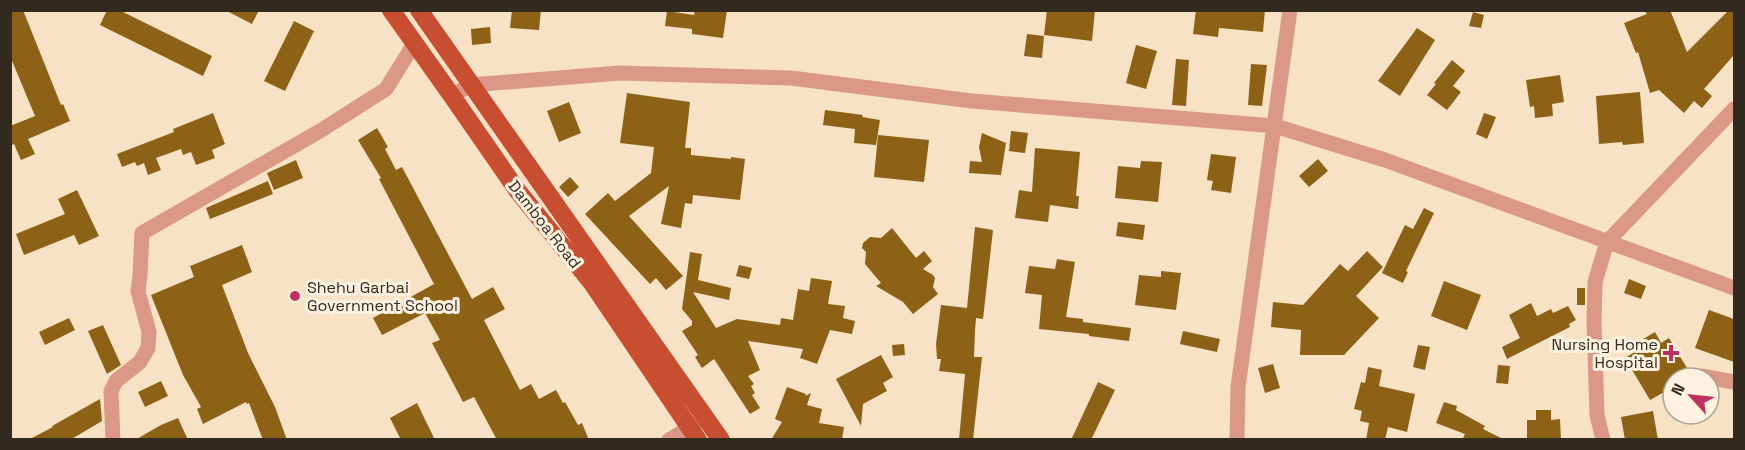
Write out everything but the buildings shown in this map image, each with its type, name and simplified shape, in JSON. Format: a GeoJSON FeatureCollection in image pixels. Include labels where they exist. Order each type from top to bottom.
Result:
{"type":"FeatureCollection","features":[{"type":"Feature","properties":{"kind":"main road","name":"Damboa Road"},"geometry":{"type":"LineString","coordinates":[[391,10],[517,190],[591,283],[694,434]]}},
{"type":"Feature","properties":{"kind":"main road","name":"Damboa Road"},"geometry":{"type":"LineString","coordinates":[[419,10],[721,440]]}},
{"type":"Feature","properties":{"kind":"street"},"geometry":{"type":"LineString","coordinates":[[1237,440],[1238,387],[1290,10]]}},
{"type":"Feature","properties":{"kind":"street"},"geometry":{"type":"LineString","coordinates":[[113,440],[111,391],[116,381],[140,362],[148,348],[149,332],[138,291],[142,233],[320,131],[386,89],[414,44]]}},
{"type":"Feature","properties":{"kind":"street"},"geometry":{"type":"LineString","coordinates":[[452,96],[470,85],[620,73],[791,78],[972,101],[1275,126],[1385,160],[1734,288]]}},
{"type":"Feature","properties":{"kind":"street"},"geometry":{"type":"LineString","coordinates":[[1603,440],[1597,415],[1593,323],[1595,282],[1607,242],[1734,109]]}},
{"type":"Feature","properties":{"kind":"street"},"geometry":{"type":"LineString","coordinates":[[669,440],[694,434],[705,416]]}},
{"type":"Feature","properties":{"kind":"place","name":"Shehu Garbai Government School"},"geometry":{"type":"Point","coordinates":[295,296]}},
{"type":"Feature","properties":{"kind":"place","name":"Nursing Home Hospital"},"geometry":{"type":"Point","coordinates":[1671,353]}}]}
